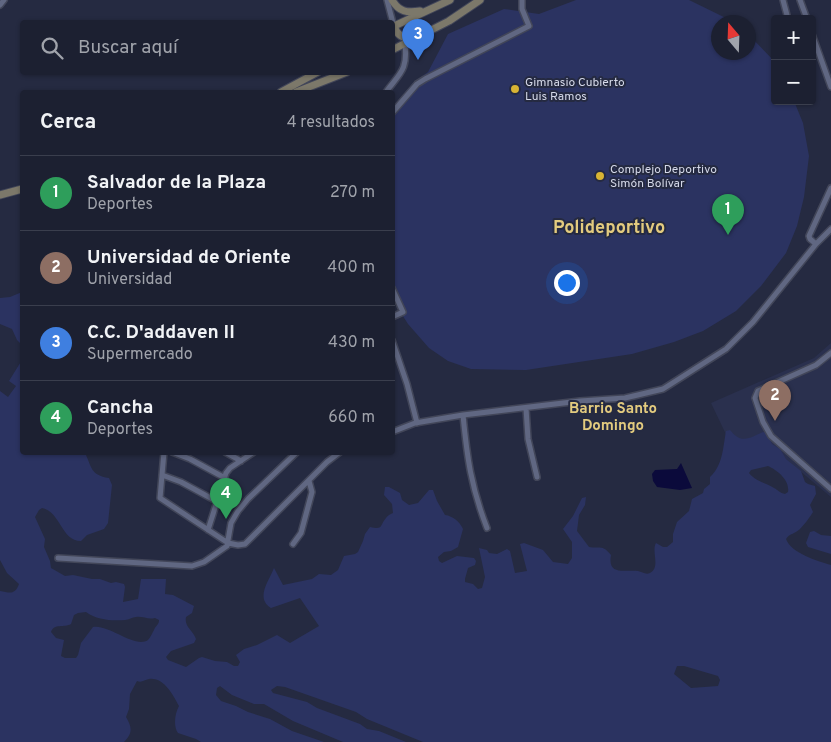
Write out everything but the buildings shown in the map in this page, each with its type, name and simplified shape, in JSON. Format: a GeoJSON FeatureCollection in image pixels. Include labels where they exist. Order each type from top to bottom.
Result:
{"type":"FeatureCollection","features":[{"type":"Feature","properties":{"kind":"main road"},"geometry":{"type":"LineString","coordinates":[[392,0],[402,12],[409,13],[430,8],[450,0]]}},
{"type":"Feature","properties":{"kind":"main road"},"geometry":{"type":"LineString","coordinates":[[395,49],[449,22],[480,0]]}},
{"type":"Feature","properties":{"kind":"main road"},"geometry":{"type":"LineString","coordinates":[[395,28],[430,8]]}},
{"type":"Feature","properties":{"kind":"main road"},"geometry":{"type":"LineString","coordinates":[[395,30],[404,38],[413,40]]}},
{"type":"Feature","properties":{"kind":"main road"},"geometry":{"type":"LineString","coordinates":[[286,90],[313,75]]}},
{"type":"Feature","properties":{"kind":"main road"},"geometry":{"type":"LineString","coordinates":[[301,90],[339,75]]}},
{"type":"Feature","properties":{"kind":"main road"},"geometry":{"type":"LineString","coordinates":[[0,191],[20,186]]}},
{"type":"Feature","properties":{"kind":"main road"},"geometry":{"type":"LineString","coordinates":[[0,195],[20,190]]}},
{"type":"Feature","properties":{"kind":"street"},"geometry":{"type":"LineString","coordinates":[[0,5],[4,0]]}},
{"type":"Feature","properties":{"kind":"street"},"geometry":{"type":"LineString","coordinates":[[387,0],[392,20]]}},
{"type":"Feature","properties":{"kind":"street"},"geometry":{"type":"LineString","coordinates":[[395,109],[417,84],[425,79],[529,26],[522,9],[515,0]]}},
{"type":"Feature","properties":{"kind":"street"},"geometry":{"type":"LineString","coordinates":[[522,0],[522,9]]}},
{"type":"Feature","properties":{"kind":"street"},"geometry":{"type":"LineString","coordinates":[[783,0],[787,15]]}},
{"type":"Feature","properties":{"kind":"street"},"geometry":{"type":"LineString","coordinates":[[800,0],[806,15]]}},
{"type":"Feature","properties":{"kind":"street"},"geometry":{"type":"LineString","coordinates":[[388,90],[404,69],[406,62],[405,44]]}},
{"type":"Feature","properties":{"kind":"street"},"geometry":{"type":"LineString","coordinates":[[816,45],[831,87]]}},
{"type":"Feature","properties":{"kind":"street"},"geometry":{"type":"LineString","coordinates":[[816,244],[808,236],[831,188]]}},
{"type":"Feature","properties":{"kind":"street"},"geometry":{"type":"LineString","coordinates":[[395,431],[416,423],[463,415],[580,401],[626,398],[663,389],[726,349],[753,322],[816,244],[831,229]]}},
{"type":"Feature","properties":{"kind":"street"},"geometry":{"type":"LineString","coordinates":[[395,294],[404,312],[395,316]]}},
{"type":"Feature","properties":{"kind":"street"},"geometry":{"type":"LineString","coordinates":[[395,346],[407,384],[416,423]]}},
{"type":"Feature","properties":{"kind":"street"},"geometry":{"type":"LineString","coordinates":[[831,353],[816,365],[755,394],[763,422],[771,436],[831,489]]}},
{"type":"Feature","properties":{"kind":"street"},"geometry":{"type":"LineString","coordinates":[[526,408],[528,439],[537,477]]}},
{"type":"Feature","properties":{"kind":"street"},"geometry":{"type":"LineString","coordinates":[[463,415],[470,472],[478,505],[487,528]]}},
{"type":"Feature","properties":{"kind":"street"},"geometry":{"type":"LineString","coordinates":[[164,455],[160,495],[162,501],[228,543],[245,544],[336,455]]}},
{"type":"Feature","properties":{"kind":"street"},"geometry":{"type":"LineString","coordinates":[[180,455],[225,478]]}},
{"type":"Feature","properties":{"kind":"street"},"geometry":{"type":"LineString","coordinates":[[230,455],[241,461]]}},
{"type":"Feature","properties":{"kind":"street"},"geometry":{"type":"LineString","coordinates":[[208,530],[230,468],[250,455]]}},
{"type":"Feature","properties":{"kind":"street"},"geometry":{"type":"LineString","coordinates":[[58,558],[192,566],[204,562],[224,549],[228,543],[231,523],[248,499],[295,455]]}},
{"type":"Feature","properties":{"kind":"street"},"geometry":{"type":"LineString","coordinates":[[162,475],[181,482],[218,502]]}},
{"type":"Feature","properties":{"kind":"street"},"geometry":{"type":"LineString","coordinates":[[293,544],[302,533],[312,492],[309,481]]}},
{"type":"Feature","properties":{"kind":"shaded area","name":"Complejo Deportivo Simón Bolívar"},"geometry":{"type":"Polygon","coordinates":[[[576,0],[689,0],[720,15],[711,15],[711,60],[756,60],[756,42],[771,58],[771,105],[796,105],[803,123],[809,156],[804,197],[797,226],[786,253],[761,286],[736,311],[703,331],[674,342],[632,354],[526,370],[471,369],[448,361],[429,348],[408,324],[395,302],[395,105],[413,83],[428,72],[448,34],[504,9],[539,14],[576,0]]]}},
{"type":"Feature","properties":{"kind":"shaded area"},"geometry":{"type":"Polygon","coordinates":[[[20,293],[20,343],[12,329],[0,324],[0,298],[10,297],[20,293]]]}},
{"type":"Feature","properties":{"kind":"shaded area"},"geometry":{"type":"Polygon","coordinates":[[[831,343],[831,497],[762,439],[733,449],[711,403],[814,358],[831,343]]]}},
{"type":"Feature","properties":{"kind":"shaded area"},"geometry":{"type":"Polygon","coordinates":[[[20,363],[20,455],[86,455],[92,470],[98,475],[109,478],[112,485],[108,523],[104,529],[87,535],[81,541],[74,540],[69,536],[48,511],[42,508],[39,510],[35,517],[45,539],[44,547],[51,568],[65,576],[73,575],[124,584],[123,602],[138,599],[141,579],[166,579],[165,594],[173,595],[194,606],[192,613],[186,617],[186,620],[187,626],[196,639],[194,643],[171,651],[166,657],[168,660],[186,667],[202,657],[238,666],[240,662],[236,655],[244,649],[277,635],[290,643],[319,626],[300,598],[271,608],[266,604],[264,599],[265,589],[274,568],[283,585],[312,579],[319,574],[331,575],[338,570],[344,556],[358,552],[370,527],[381,527],[387,517],[393,513],[392,504],[384,495],[385,487],[400,493],[402,500],[409,505],[418,503],[429,490],[433,490],[445,515],[456,520],[463,529],[458,547],[444,552],[438,557],[439,561],[442,563],[457,556],[474,558],[476,561],[475,565],[468,568],[465,582],[473,584],[478,589],[482,588],[485,577],[479,548],[487,550],[489,553],[497,554],[507,549],[510,551],[515,573],[527,571],[520,544],[524,543],[543,550],[553,562],[568,564],[572,558],[572,542],[563,529],[573,516],[582,498],[586,497],[585,505],[579,515],[577,531],[589,547],[603,548],[608,552],[611,555],[612,566],[615,569],[648,574],[655,567],[654,551],[656,543],[667,547],[673,542],[673,534],[677,522],[689,511],[692,499],[703,493],[704,489],[710,484],[710,477],[720,461],[726,431],[730,430],[736,436],[743,439],[763,432],[767,433],[772,444],[780,449],[786,459],[801,471],[805,482],[815,486],[816,494],[810,505],[813,512],[800,529],[786,539],[799,552],[812,559],[831,565],[831,742],[423,742],[367,719],[356,712],[285,687],[277,686],[271,690],[273,693],[307,702],[317,708],[360,724],[367,729],[379,731],[406,742],[343,742],[293,721],[264,704],[254,704],[232,695],[220,686],[217,688],[216,695],[221,701],[270,719],[292,731],[324,742],[201,742],[178,733],[175,727],[175,719],[179,706],[164,684],[154,679],[149,679],[142,682],[137,681],[130,694],[129,709],[126,717],[131,730],[124,742],[0,742],[0,591],[14,592],[19,584],[7,573],[0,560],[0,391],[8,397],[16,386],[9,381],[20,363]],[[768,466],[751,470],[749,473],[785,494],[788,492],[787,483],[775,470],[768,466]],[[86,612],[74,615],[71,624],[52,629],[51,632],[56,638],[64,640],[61,656],[76,658],[81,643],[93,627],[107,629],[129,639],[143,642],[149,639],[159,622],[155,618],[139,617],[126,620],[109,620],[95,617],[86,612]],[[677,666],[674,674],[691,688],[718,686],[720,680],[718,676],[684,666],[677,666]]]}},
{"type":"Feature","properties":{"kind":"shaded area"},"geometry":{"type":"Polygon","coordinates":[[[681,463],[692,488],[680,490],[657,487],[653,481],[652,474],[655,470],[677,469],[681,463]]]}},
{"type":"Feature","properties":{"kind":"shaded area"},"geometry":{"type":"Polygon","coordinates":[[[814,531],[821,535],[831,536],[831,554],[808,547],[806,543],[810,532],[814,531]]]}},
{"type":"Feature","properties":{"kind":"place","name":"C.C. D'addaven II"},"geometry":{"type":"Point","coordinates":[418,60]}},
{"type":"Feature","properties":{"kind":"place","name":"Gimnasio Cubierto Luis Ramos"},"geometry":{"type":"Point","coordinates":[515,89]}},
{"type":"Feature","properties":{"kind":"place","name":"Complejo Deportivo Simón Bolívar"},"geometry":{"type":"Point","coordinates":[600,176]}},
{"type":"Feature","properties":{"kind":"place","name":"Salvador de la Plaza"},"geometry":{"type":"Point","coordinates":[728,235]}},
{"type":"Feature","properties":{"kind":"place","name":"Universidad de Oriente"},"geometry":{"type":"Point","coordinates":[775,421]}},
{"type":"Feature","properties":{"kind":"place","name":"Cancha"},"geometry":{"type":"Point","coordinates":[226,519]}},
{"type":"Feature","properties":{"kind":"district","name":"Polideportivo"},"geometry":{"type":"Point","coordinates":[609,227]}},
{"type":"Feature","properties":{"kind":"district","name":"Barrio Santo Domingo"},"geometry":{"type":"Point","coordinates":[613,416]}}]}
